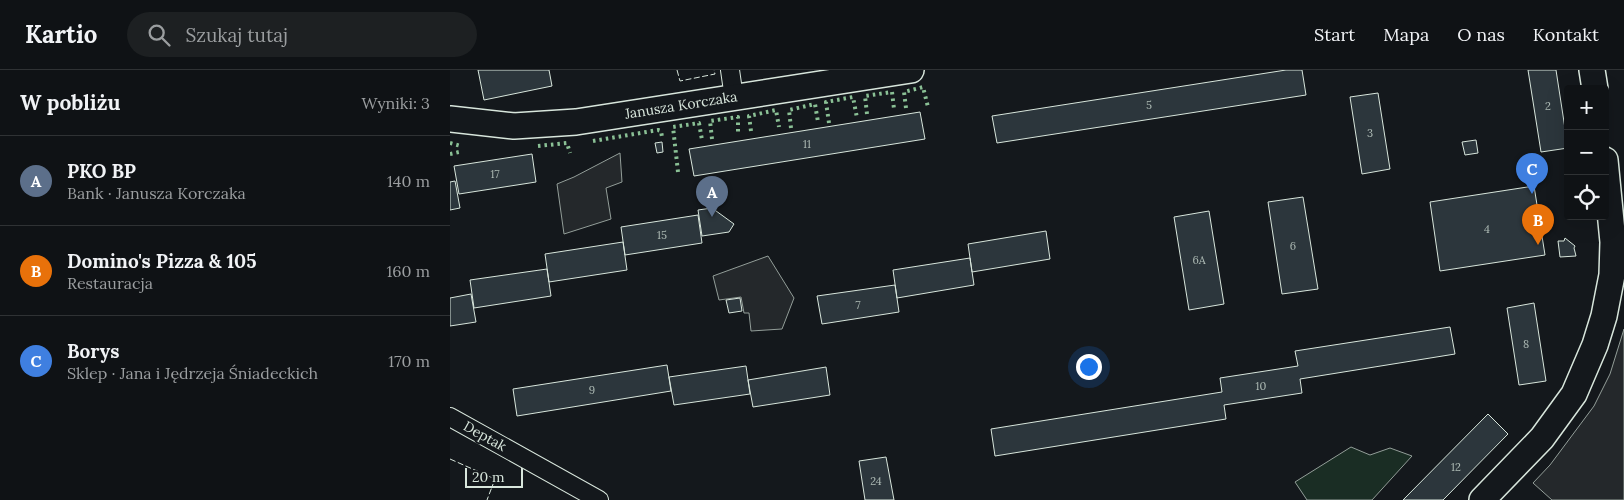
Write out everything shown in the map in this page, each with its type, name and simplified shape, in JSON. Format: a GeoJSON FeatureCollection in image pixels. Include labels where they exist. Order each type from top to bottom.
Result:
{"type":"FeatureCollection","features":[{"type":"Feature","properties":{"kind":"street"},"geometry":{"type":"LineString","coordinates":[[730,70],[734,98]]}},
{"type":"Feature","properties":{"kind":"street","name":"Janusza Korczaka"},"geometry":{"type":"LineString","coordinates":[[450,119],[514,126],[554,124],[911,70]]}},
{"type":"Feature","properties":{"kind":"street"},"geometry":{"type":"LineString","coordinates":[[1592,70],[1594,85]]}},
{"type":"Feature","properties":{"kind":"street"},"geometry":{"type":"LineString","coordinates":[[1482,500],[1542,438],[1574,394],[1595,345],[1604,316],[1612,275],[1613,242],[1606,175]]}},
{"type":"Feature","properties":{"kind":"street","name":"Deptak"},"geometry":{"type":"LineString","coordinates":[[450,417],[599,500]]}},
{"type":"Feature","properties":{"kind":"green space"},"geometry":{"type":"Polygon","coordinates":[[[1351,447],[1370,455],[1390,448],[1412,456],[1372,500],[1307,500],[1295,482],[1351,447]]]}},
{"type":"Feature","properties":{"kind":"shaded area"},"geometry":{"type":"Polygon","coordinates":[[[620,153],[622,182],[606,188],[611,219],[564,234],[557,184],[620,153]]]}},
{"type":"Feature","properties":{"kind":"shaded area"},"geometry":{"type":"Polygon","coordinates":[[[768,256],[794,298],[782,329],[751,331],[749,313],[744,313],[741,297],[719,300],[713,276],[768,256]]]}},
{"type":"Feature","properties":{"kind":"shaded area"},"geometry":{"type":"Polygon","coordinates":[[[1624,329],[1624,500],[1552,500],[1533,483],[1550,465],[1594,406],[1610,374],[1624,329]]]}},
{"type":"Feature","properties":{"kind":"building"},"geometry":{"type":"Polygon","coordinates":[[[478,70],[549,70],[552,86],[484,100],[478,70]]]}},
{"type":"Feature","properties":{"kind":"building"},"geometry":{"type":"Polygon","coordinates":[[[1286,70],[1302,70],[1306,95],[997,143],[992,116],[1286,70]]]}},
{"type":"Feature","properties":{"kind":"building"},"geometry":{"type":"Polygon","coordinates":[[[1528,70],[1556,70],[1564,122],[1564,149],[1541,152],[1528,70]]]}},
{"type":"Feature","properties":{"kind":"building"},"geometry":{"type":"Polygon","coordinates":[[[1378,93],[1390,169],[1362,174],[1350,97],[1378,93]]]}},
{"type":"Feature","properties":{"kind":"building"},"geometry":{"type":"Polygon","coordinates":[[[920,112],[925,139],[694,176],[689,149],[920,112]]]}},
{"type":"Feature","properties":{"kind":"building"},"geometry":{"type":"Polygon","coordinates":[[[1476,140],[1478,153],[1465,155],[1462,142],[1476,140]]]}},
{"type":"Feature","properties":{"kind":"building"},"geometry":{"type":"Polygon","coordinates":[[[662,142],[663,152],[657,153],[655,143],[662,142]]]}},
{"type":"Feature","properties":{"kind":"building"},"geometry":{"type":"Polygon","coordinates":[[[532,154],[536,182],[459,194],[454,166],[532,154]]]}},
{"type":"Feature","properties":{"kind":"building"},"geometry":{"type":"Polygon","coordinates":[[[455,181],[460,208],[450,210],[450,182],[455,181]]]}},
{"type":"Feature","properties":{"kind":"building"},"geometry":{"type":"Polygon","coordinates":[[[1534,186],[1545,255],[1440,271],[1430,202],[1534,186]]]}},
{"type":"Feature","properties":{"kind":"building"},"geometry":{"type":"Polygon","coordinates":[[[1303,197],[1318,289],[1282,294],[1268,202],[1303,197]]]}},
{"type":"Feature","properties":{"kind":"building"},"geometry":{"type":"Polygon","coordinates":[[[712,208],[734,224],[729,232],[702,236],[698,210],[712,208]]]}},
{"type":"Feature","properties":{"kind":"building"},"geometry":{"type":"Polygon","coordinates":[[[1209,211],[1224,304],[1189,310],[1174,217],[1209,211]]]}},
{"type":"Feature","properties":{"kind":"building"},"geometry":{"type":"Polygon","coordinates":[[[698,215],[702,243],[625,255],[621,227],[698,215]]]}},
{"type":"Feature","properties":{"kind":"building"},"geometry":{"type":"Polygon","coordinates":[[[1046,231],[1050,259],[972,272],[968,244],[1046,231]]]}},
{"type":"Feature","properties":{"kind":"building"},"geometry":{"type":"Polygon","coordinates":[[[1565,238],[1575,246],[1576,256],[1560,257],[1558,241],[1564,241],[1565,238]]]}},
{"type":"Feature","properties":{"kind":"building"},"geometry":{"type":"Polygon","coordinates":[[[623,242],[627,270],[549,282],[545,254],[623,242]]]}},
{"type":"Feature","properties":{"kind":"building"},"geometry":{"type":"Polygon","coordinates":[[[970,258],[974,285],[897,298],[893,270],[970,258]]]}},
{"type":"Feature","properties":{"kind":"building"},"geometry":{"type":"Polygon","coordinates":[[[547,269],[551,296],[474,308],[470,280],[547,269]]]}},
{"type":"Feature","properties":{"kind":"building"},"geometry":{"type":"Polygon","coordinates":[[[895,285],[899,312],[822,324],[817,296],[895,285]]]}},
{"type":"Feature","properties":{"kind":"building"},"geometry":{"type":"Polygon","coordinates":[[[471,294],[476,322],[450,326],[450,298],[471,294]]]}},
{"type":"Feature","properties":{"kind":"building"},"geometry":{"type":"Polygon","coordinates":[[[740,298],[742,311],[729,313],[726,300],[740,298]]]}},
{"type":"Feature","properties":{"kind":"building"},"geometry":{"type":"Polygon","coordinates":[[[1534,303],[1546,381],[1519,385],[1507,308],[1534,303]]]}},
{"type":"Feature","properties":{"kind":"building"},"geometry":{"type":"Polygon","coordinates":[[[1450,327],[1455,354],[1300,379],[1302,393],[1224,405],[1226,419],[995,456],[991,429],[1222,392],[1220,378],[1298,366],[1295,351],[1450,327]]]}},
{"type":"Feature","properties":{"kind":"building"},"geometry":{"type":"Polygon","coordinates":[[[667,365],[671,391],[517,416],[513,389],[667,365]]]}},
{"type":"Feature","properties":{"kind":"building"},"geometry":{"type":"Polygon","coordinates":[[[746,366],[750,394],[674,405],[669,377],[746,366]]]}},
{"type":"Feature","properties":{"kind":"building"},"geometry":{"type":"Polygon","coordinates":[[[826,367],[830,395],[753,407],[748,380],[826,367]]]}},
{"type":"Feature","properties":{"kind":"building"},"geometry":{"type":"Polygon","coordinates":[[[1488,414],[1508,434],[1443,500],[1403,500],[1488,414]]]}},
{"type":"Feature","properties":{"kind":"building"},"geometry":{"type":"Polygon","coordinates":[[[886,457],[894,500],[865,500],[859,461],[886,457]]]}},
{"type":"Feature","properties":{"kind":"hedge"},"geometry":{"type":"LineString","coordinates":[[906,108],[904,92],[923,87],[928,107]]}},
{"type":"Feature","properties":{"kind":"hedge"},"geometry":{"type":"LineString","coordinates":[[867,114],[865,96],[892,92],[894,109]]}},
{"type":"Feature","properties":{"kind":"hedge"},"geometry":{"type":"LineString","coordinates":[[829,123],[826,102],[853,97],[857,118]]}},
{"type":"Feature","properties":{"kind":"hedge"},"geometry":{"type":"LineString","coordinates":[[791,128],[789,110],[815,104],[818,122]]}},
{"type":"Feature","properties":{"kind":"hedge"},"geometry":{"type":"LineString","coordinates":[[751,131],[749,116],[776,110],[779,127]]}},
{"type":"Feature","properties":{"kind":"hedge"},"geometry":{"type":"LineString","coordinates":[[712,139],[710,121],[738,117],[738,133]]}},
{"type":"Feature","properties":{"kind":"hedge"},"geometry":{"type":"LineString","coordinates":[[678,172],[673,127],[699,123],[702,140]]}},
{"type":"Feature","properties":{"kind":"hedge"},"geometry":{"type":"LineString","coordinates":[[593,141],[658,130],[661,131],[662,137]]}},
{"type":"Feature","properties":{"kind":"hedge"},"geometry":{"type":"LineString","coordinates":[[450,143],[461,146]]}},
{"type":"Feature","properties":{"kind":"hedge"},"geometry":{"type":"LineString","coordinates":[[538,146],[567,143],[570,153]]}},
{"type":"Feature","properties":{"kind":"hedge"},"geometry":{"type":"LineString","coordinates":[[450,154],[459,152]]}},
{"type":"Feature","properties":{"kind":"fence"},"geometry":{"type":"LineString","coordinates":[[677,70],[680,81],[715,74],[714,70]]}},
{"type":"Feature","properties":{"kind":"fence"},"geometry":{"type":"LineString","coordinates":[[450,459],[495,479],[487,500]]}},
{"type":"Feature","properties":{"kind":"place","name":"Borys"},"geometry":{"type":"Point","coordinates":[1532,194]}},
{"type":"Feature","properties":{"kind":"place","name":"PKO BP"},"geometry":{"type":"Point","coordinates":[712,217]}},
{"type":"Feature","properties":{"kind":"place","name":"Domino's Pizza & 105"},"geometry":{"type":"Point","coordinates":[1538,245]}}]}
